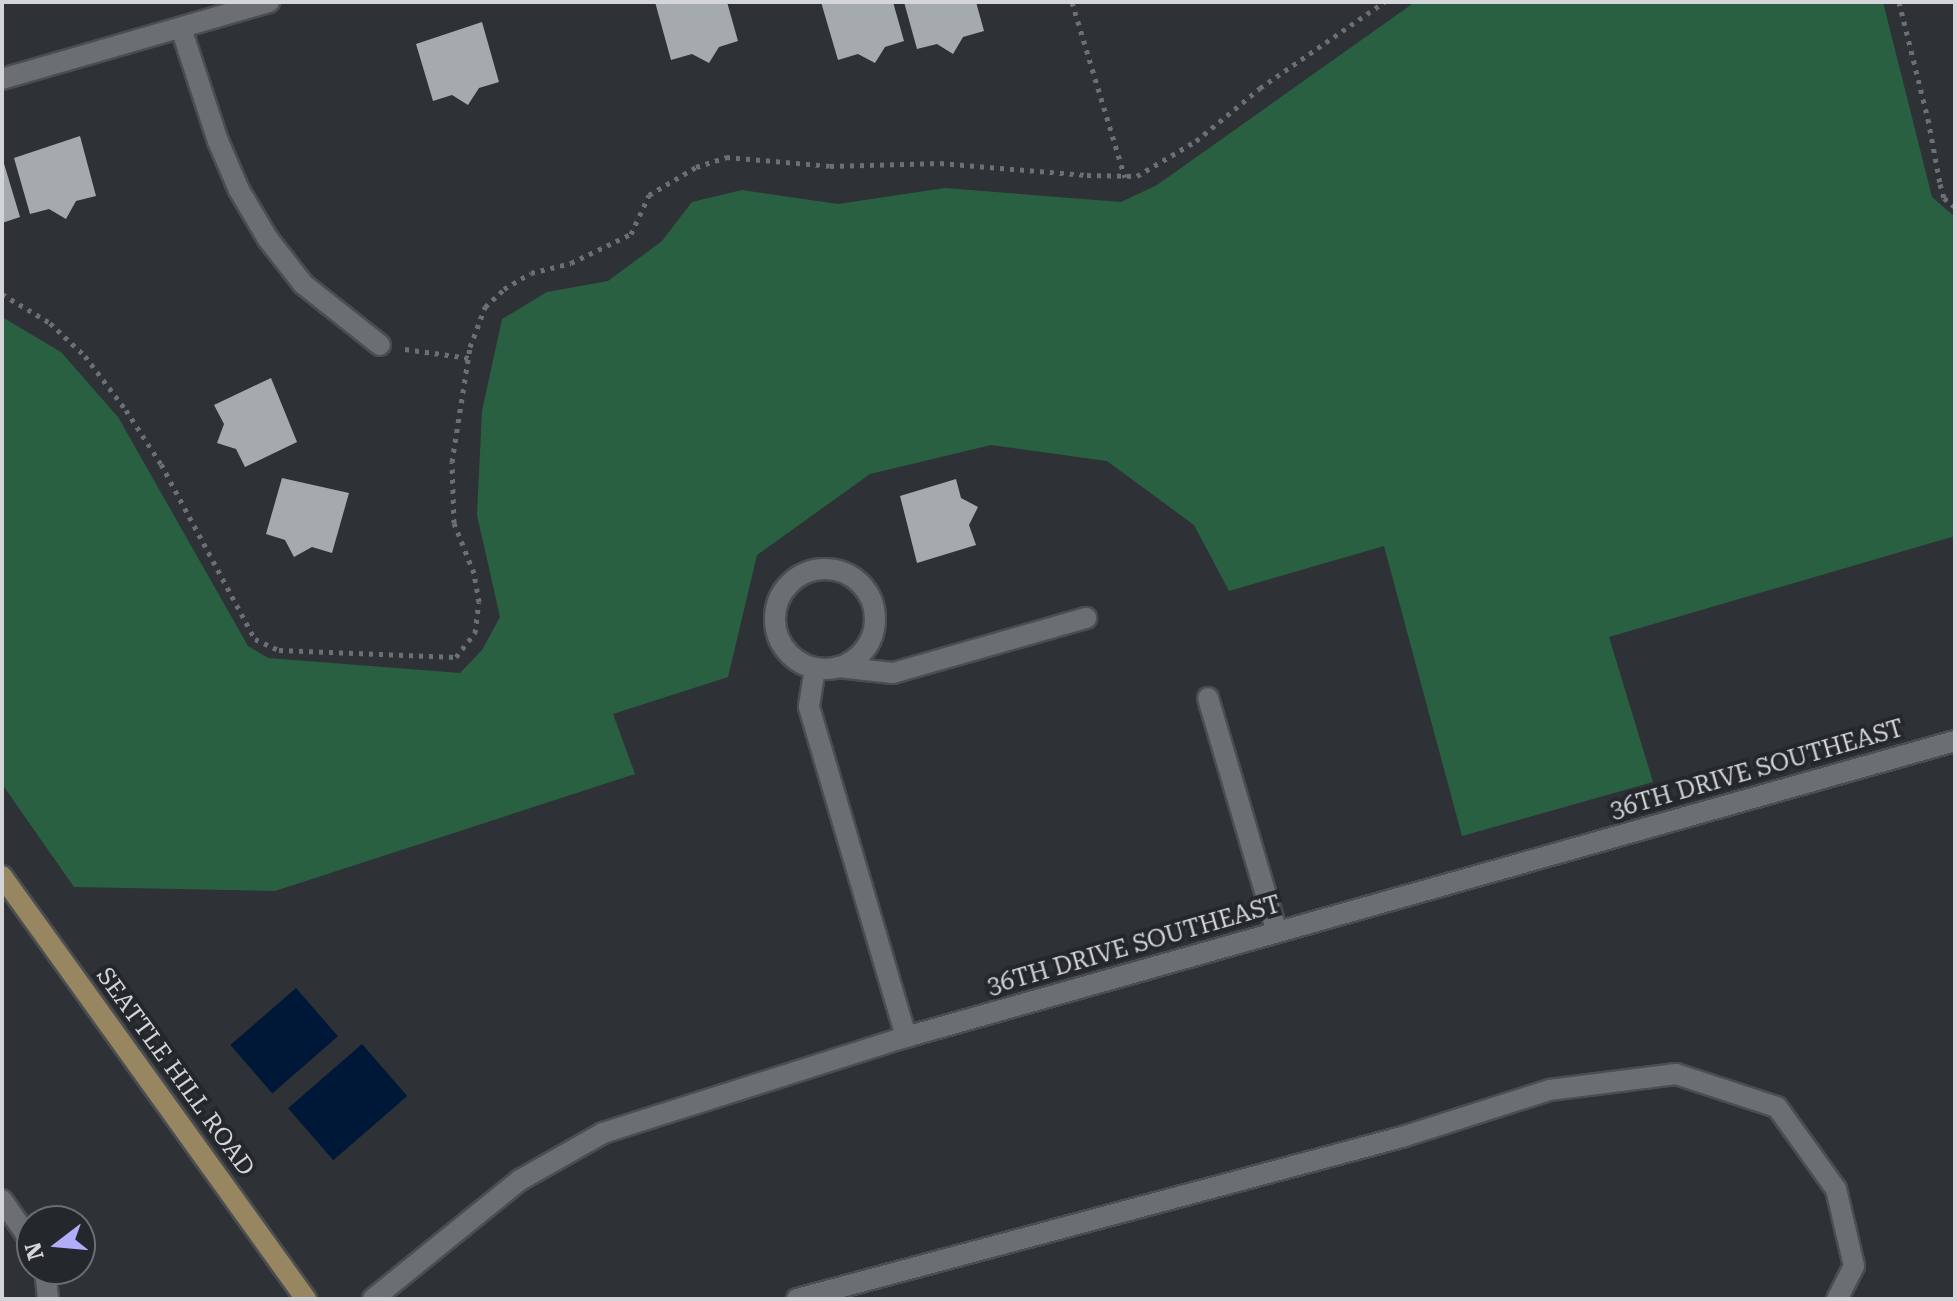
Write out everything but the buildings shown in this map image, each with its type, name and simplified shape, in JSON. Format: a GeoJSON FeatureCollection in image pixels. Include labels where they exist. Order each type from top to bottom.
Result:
{"type":"FeatureCollection","features":[{"type":"Feature","properties":{"kind":"main road","name":"SEATTLE HILL ROAD"},"geometry":{"type":"LineString","coordinates":[[2,876],[306,1299]]}},
{"type":"Feature","properties":{"kind":"street"},"geometry":{"type":"LineString","coordinates":[[2,79],[269,2]]}},
{"type":"Feature","properties":{"kind":"street"},"geometry":{"type":"LineString","coordinates":[[181,28],[218,141],[239,190],[268,239],[303,284],[380,345]]}},
{"type":"Feature","properties":{"kind":"street"},"geometry":{"type":"LineString","coordinates":[[838,667],[854,661],[872,639],[875,611],[865,588],[845,573],[823,568],[798,576],[783,591],[774,619],[781,643],[791,657],[815,668],[838,667],[893,673],[1086,618]]}},
{"type":"Feature","properties":{"kind":"street"},"geometry":{"type":"LineString","coordinates":[[815,668],[809,707],[906,1037]]}},
{"type":"Feature","properties":{"kind":"street"},"geometry":{"type":"LineString","coordinates":[[1208,698],[1277,932]]}},
{"type":"Feature","properties":{"kind":"street","name":"36TH DRIVE SOUTHEAST"},"geometry":{"type":"LineString","coordinates":[[373,1299],[520,1180],[603,1133],[906,1037],[1955,741]]}},
{"type":"Feature","properties":{"kind":"street"},"geometry":{"type":"LineString","coordinates":[[797,1299],[1402,1137],[1549,1090],[1676,1074],[1777,1107],[1786,1118],[1836,1189],[1854,1266],[1837,1299]]}},
{"type":"Feature","properties":{"kind":"street"},"geometry":{"type":"LineString","coordinates":[[2,1200],[16,1220]]}},
{"type":"Feature","properties":{"kind":"path"},"geometry":{"type":"LineString","coordinates":[[1072,2],[1125,177]]}},
{"type":"Feature","properties":{"kind":"path"},"geometry":{"type":"LineString","coordinates":[[2,294],[50,323],[85,356],[126,410],[161,464],[255,639],[279,650],[456,657],[475,633],[479,602],[474,573],[454,523],[452,462],[469,358],[485,307],[504,289],[531,273],[571,263],[631,234],[649,195],[696,167],[726,157],[830,166],[940,163],[1137,176],[1196,141],[1260,88],[1384,2]]}},
{"type":"Feature","properties":{"kind":"path"},"geometry":{"type":"LineString","coordinates":[[1899,2],[1928,119],[1940,184],[1944,198],[1955,207]]}},
{"type":"Feature","properties":{"kind":"path"},"geometry":{"type":"LineString","coordinates":[[380,345],[469,358]]}},
{"type":"Feature","properties":{"kind":"green space"},"geometry":{"type":"Polygon","coordinates":[[[1415,2],[1883,2],[1932,197],[1955,217],[1955,536],[1609,637],[1653,782],[1462,836],[1384,546],[1229,591],[1194,525],[1107,461],[991,445],[870,474],[757,555],[728,677],[613,714],[635,774],[275,891],[74,887],[2,784],[2,317],[61,352],[118,417],[248,646],[268,658],[460,673],[482,650],[500,617],[477,515],[482,411],[502,319],[547,292],[608,281],[662,241],[692,202],[742,190],[838,204],[945,188],[1121,202],[1157,185],[1415,2]]]}},
{"type":"Feature","properties":{"kind":"water"},"geometry":{"type":"Polygon","coordinates":[[[296,988],[338,1036],[272,1093],[230,1045],[296,988]]]}},
{"type":"Feature","properties":{"kind":"water"},"geometry":{"type":"Polygon","coordinates":[[[362,1044],[407,1096],[333,1160],[288,1108],[362,1044]]]}}]}
